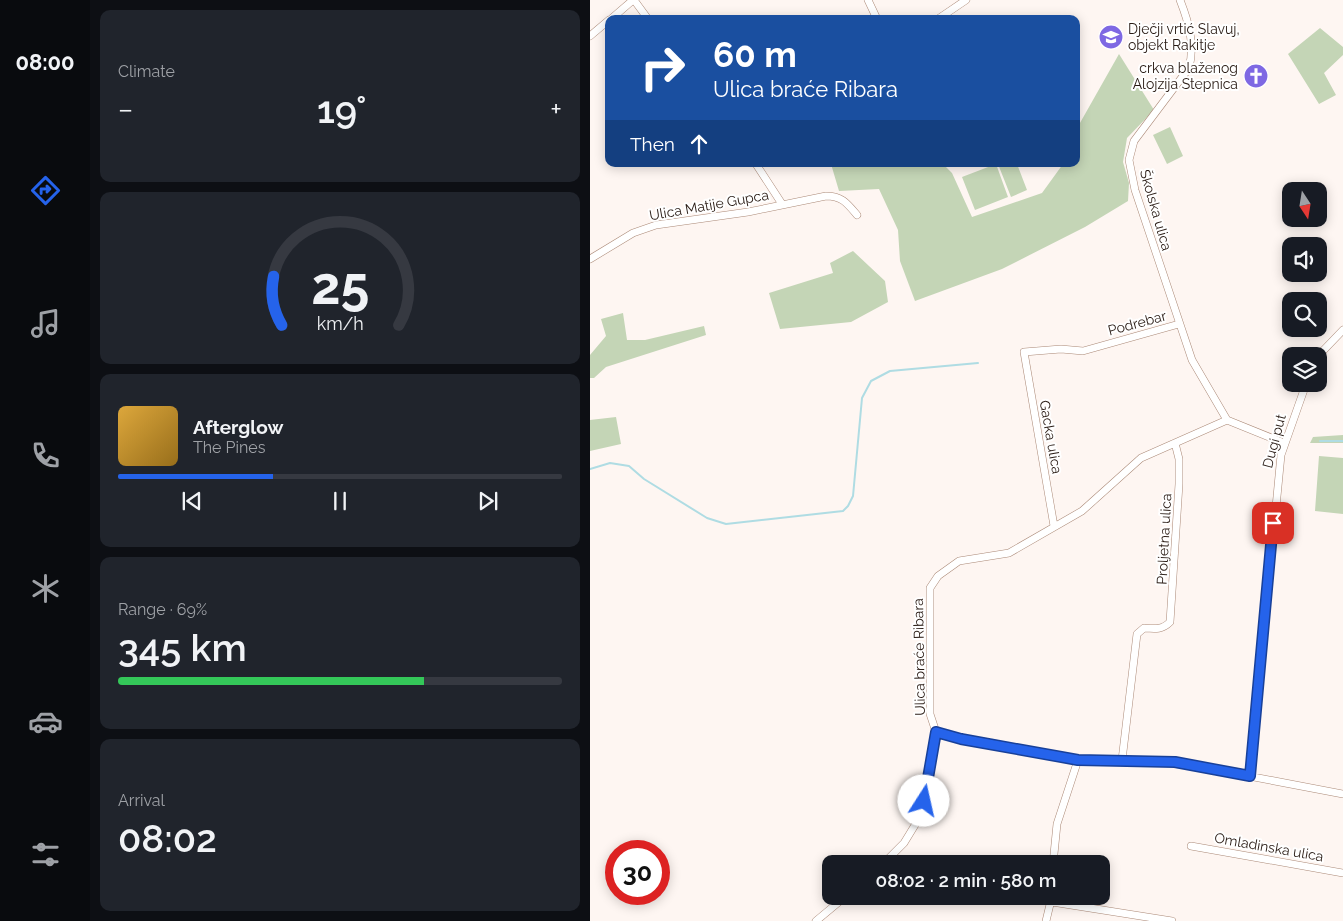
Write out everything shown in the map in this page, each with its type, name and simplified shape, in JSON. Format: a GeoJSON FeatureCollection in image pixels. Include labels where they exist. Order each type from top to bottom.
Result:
{"type":"FeatureCollection","features":[{"type":"Feature","properties":{"kind":"street"},"geometry":{"type":"LineString","coordinates":[[616,15],[634,0],[645,15]]}},
{"type":"Feature","properties":{"kind":"street"},"geometry":{"type":"LineString","coordinates":[[868,0],[874,15]]}},
{"type":"Feature","properties":{"kind":"street"},"geometry":{"type":"LineString","coordinates":[[944,15],[966,0]]}},
{"type":"Feature","properties":{"kind":"street","name":"Školska ulica"},"geometry":{"type":"LineString","coordinates":[[1179,324],[1135,190],[1130,160],[1134,141],[1189,68],[1193,54],[1192,39],[1180,0]]}},
{"type":"Feature","properties":{"kind":"street"},"geometry":{"type":"LineString","coordinates":[[590,35],[605,24]]}},
{"type":"Feature","properties":{"kind":"street"},"geometry":{"type":"LineString","coordinates":[[758,167],[782,204]]}},
{"type":"Feature","properties":{"kind":"street","name":"Ulica Matije Gupca"},"geometry":{"type":"LineString","coordinates":[[590,259],[633,233],[656,225],[748,212],[782,204],[836,196],[846,200],[857,215]]}},
{"type":"Feature","properties":{"kind":"street","name":"Podrebar"},"geometry":{"type":"LineString","coordinates":[[1024,352],[1061,349],[1083,351],[1179,324],[1192,360],[1226,420]]}},
{"type":"Feature","properties":{"kind":"street"},"geometry":{"type":"LineString","coordinates":[[1327,347],[1343,330]]}},
{"type":"Feature","properties":{"kind":"street","name":"Gacka ulica"},"geometry":{"type":"LineString","coordinates":[[1024,352],[1054,526]]}},
{"type":"Feature","properties":{"kind":"street","name":"Dugi put"},"geometry":{"type":"LineString","coordinates":[[1250,776],[1276,487],[1284,444],[1303,392]]}},
{"type":"Feature","properties":{"kind":"street"},"geometry":{"type":"LineString","coordinates":[[1226,420],[1284,444]]}},
{"type":"Feature","properties":{"kind":"street","name":"Ulica braće Ribara"},"geometry":{"type":"LineString","coordinates":[[1226,420],[1141,458],[1082,511],[1010,553],[959,561],[938,576],[930,588],[930,714],[936,732],[961,739],[1078,760],[1175,762],[1343,794]]}},
{"type":"Feature","properties":{"kind":"street","name":"Proljetna ulica"},"geometry":{"type":"LineString","coordinates":[[1122,760],[1137,634],[1144,628],[1158,629],[1165,627],[1170,622],[1179,484],[1179,459],[1175,443]]}},
{"type":"Feature","properties":{"kind":"street"},"geometry":{"type":"LineString","coordinates":[[892,855],[904,843],[915,825],[924,801],[936,732]]}},
{"type":"Feature","properties":{"kind":"street"},"geometry":{"type":"LineString","coordinates":[[1054,855],[1057,824],[1078,760]]}},
{"type":"Feature","properties":{"kind":"street","name":"Omladinska ulica"},"geometry":{"type":"LineString","coordinates":[[1191,846],[1343,872]]}},
{"type":"Feature","properties":{"kind":"street"},"geometry":{"type":"LineString","coordinates":[[816,921],[835,905]]}},
{"type":"Feature","properties":{"kind":"street"},"geometry":{"type":"LineString","coordinates":[[1046,921],[1050,905]]}},
{"type":"Feature","properties":{"kind":"street"},"geometry":{"type":"LineString","coordinates":[[1085,905],[1172,921]]}},
{"type":"Feature","properties":{"kind":"green space"},"geometry":{"type":"Polygon","coordinates":[[[1320,28],[1343,47],[1343,55],[1324,73],[1336,95],[1319,104],[1288,54],[1320,28]]]}},
{"type":"Feature","properties":{"kind":"green space"},"geometry":{"type":"Polygon","coordinates":[[[1119,54],[1154,110],[1127,138],[1123,162],[1129,183],[1128,201],[1085,227],[1002,269],[915,301],[900,261],[898,230],[879,189],[839,191],[832,167],[946,167],[952,173],[972,217],[1042,193],[1061,167],[1080,167],[1080,123],[1119,54]]]}},
{"type":"Feature","properties":{"kind":"green space"},"geometry":{"type":"Polygon","coordinates":[[[1170,127],[1183,156],[1167,164],[1153,135],[1170,127]]]}},
{"type":"Feature","properties":{"kind":"green space"},"geometry":{"type":"Polygon","coordinates":[[[988,167],[997,167],[1008,197],[975,210],[962,177],[988,167]]]}},
{"type":"Feature","properties":{"kind":"green space"},"geometry":{"type":"Polygon","coordinates":[[[999,167],[1018,167],[1027,190],[1011,197],[999,167]]]}},
{"type":"Feature","properties":{"kind":"green space"},"geometry":{"type":"Polygon","coordinates":[[[853,251],[885,281],[888,302],[851,322],[780,329],[769,293],[833,273],[830,263],[853,251]]]}},
{"type":"Feature","properties":{"kind":"green space"},"geometry":{"type":"Polygon","coordinates":[[[623,313],[627,340],[645,340],[704,326],[706,335],[606,367],[594,378],[590,378],[590,355],[606,336],[601,319],[623,313]]]}},
{"type":"Feature","properties":{"kind":"green space"},"geometry":{"type":"Polygon","coordinates":[[[616,417],[621,444],[590,451],[590,420],[616,417]]]}},
{"type":"Feature","properties":{"kind":"green space"},"geometry":{"type":"Polygon","coordinates":[[[1343,435],[1343,443],[1310,443],[1313,437],[1343,435]]]}},
{"type":"Feature","properties":{"kind":"green space"},"geometry":{"type":"Polygon","coordinates":[[[1319,456],[1343,458],[1343,514],[1315,511],[1319,456]]]}},
{"type":"Feature","properties":{"kind":"waterway"},"geometry":{"type":"LineString","coordinates":[[590,469],[610,463],[629,466],[644,479],[707,518],[726,524],[843,511],[853,496],[862,398],[871,381],[890,371],[978,363]]}},
{"type":"Feature","properties":{"kind":"waterway"},"geometry":{"type":"LineString","coordinates":[[1320,441],[1343,441]]}},
{"type":"Feature","properties":{"kind":"place","name":"Dječji vrtić Slavuj, objekt Rakitje"},"geometry":{"type":"Point","coordinates":[1111,37]}},
{"type":"Feature","properties":{"kind":"place","name":"crkva blaženog Alojzija Stepnica"},"geometry":{"type":"Point","coordinates":[1256,76]}},
{"type":"Feature","properties":{"kind":"route"},"geometry":{"type":"LineString","coordinates":[[924,801],[936,732],[944,736],[1078,760],[1175,762],[1250,776],[1273,523]]}}]}
